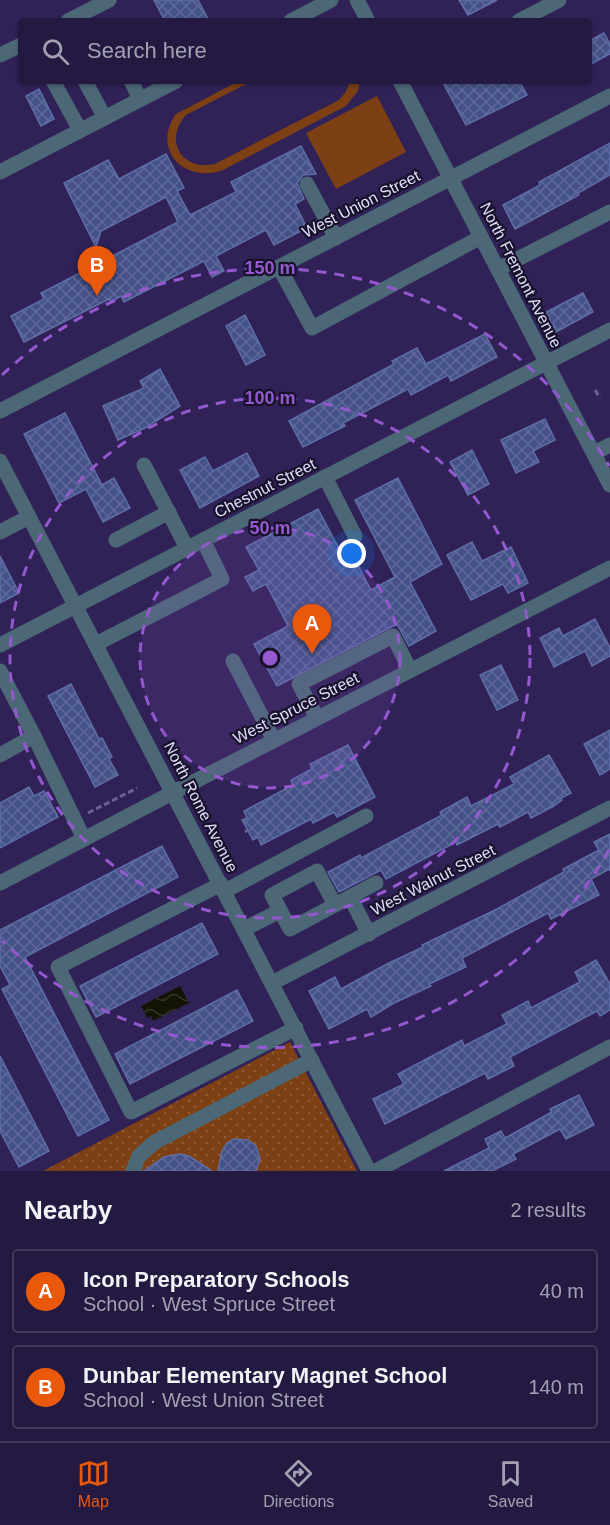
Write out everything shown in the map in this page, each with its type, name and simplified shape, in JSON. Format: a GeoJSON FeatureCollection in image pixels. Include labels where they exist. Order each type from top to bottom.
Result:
{"type":"FeatureCollection","features":[{"type":"Feature","properties":{"kind":"street"},"geometry":{"type":"LineString","coordinates":[[74,18],[109,0]]}},
{"type":"Feature","properties":{"kind":"street"},"geometry":{"type":"LineString","coordinates":[[297,18],[332,0]]}},
{"type":"Feature","properties":{"kind":"street"},"geometry":{"type":"LineString","coordinates":[[357,0],[366,18]]}},
{"type":"Feature","properties":{"kind":"street"},"geometry":{"type":"LineString","coordinates":[[525,18],[559,0]]}},
{"type":"Feature","properties":{"kind":"street"},"geometry":{"type":"LineString","coordinates":[[0,55],[18,46]]}},
{"type":"Feature","properties":{"kind":"street"},"geometry":{"type":"LineString","coordinates":[[54,84],[80,130]]}},
{"type":"Feature","properties":{"kind":"street"},"geometry":{"type":"LineString","coordinates":[[87,84],[105,118]]}},
{"type":"Feature","properties":{"kind":"street"},"geometry":{"type":"LineString","coordinates":[[132,84],[140,99]]}},
{"type":"Feature","properties":{"kind":"street"},"geometry":{"type":"LineString","coordinates":[[0,172],[170,84]]}},
{"type":"Feature","properties":{"kind":"street","name":"North Fremont Avenue"},"geometry":{"type":"LineString","coordinates":[[403,84],[610,485]]}},
{"type":"Feature","properties":{"kind":"street","name":"West Union Street"},"geometry":{"type":"LineString","coordinates":[[0,411],[610,96]]}},
{"type":"Feature","properties":{"kind":"street"},"geometry":{"type":"LineString","coordinates":[[308,184],[336,237]]}},
{"type":"Feature","properties":{"kind":"street"},"geometry":{"type":"LineString","coordinates":[[498,269],[610,212]]}},
{"type":"Feature","properties":{"kind":"street"},"geometry":{"type":"LineString","coordinates":[[279,267],[312,328],[481,237]]}},
{"type":"Feature","properties":{"kind":"street","name":"Chestnut Street"},"geometry":{"type":"LineString","coordinates":[[0,645],[610,330]]}},
{"type":"Feature","properties":{"kind":"street"},"geometry":{"type":"LineString","coordinates":[[594,453],[610,445]]}},
{"type":"Feature","properties":{"kind":"street","name":"North Rome Avenue"},"geometry":{"type":"LineString","coordinates":[[0,460],[369,1171]]}},
{"type":"Feature","properties":{"kind":"street"},"geometry":{"type":"LineString","coordinates":[[144,465],[188,548]]}},
{"type":"Feature","properties":{"kind":"street"},"geometry":{"type":"LineString","coordinates":[[324,477],[355,536]]}},
{"type":"Feature","properties":{"kind":"street"},"geometry":{"type":"LineString","coordinates":[[116,540],[169,512]]}},
{"type":"Feature","properties":{"kind":"street"},"geometry":{"type":"LineString","coordinates":[[0,532],[29,517]]}},
{"type":"Feature","properties":{"kind":"street"},"geometry":{"type":"LineString","coordinates":[[96,644],[222,579],[202,540]]}},
{"type":"Feature","properties":{"kind":"street","name":"West Spruce Street"},"geometry":{"type":"LineString","coordinates":[[0,883],[610,568]]}},
{"type":"Feature","properties":{"kind":"street"},"geometry":{"type":"LineString","coordinates":[[317,718],[299,684],[393,636],[410,670]]}},
{"type":"Feature","properties":{"kind":"street"},"geometry":{"type":"LineString","coordinates":[[233,661],[274,740]]}},
{"type":"Feature","properties":{"kind":"street"},"geometry":{"type":"LineString","coordinates":[[0,671],[84,839]]}},
{"type":"Feature","properties":{"kind":"street"},"geometry":{"type":"LineString","coordinates":[[0,755],[34,736]]}},
{"type":"Feature","properties":{"kind":"street","name":"West Walnut Street"},"geometry":{"type":"LineString","coordinates":[[272,983],[610,808]]}},
{"type":"Feature","properties":{"kind":"street"},"geometry":{"type":"LineString","coordinates":[[296,1028],[131,1112],[58,967],[366,816]]}},
{"type":"Feature","properties":{"kind":"street"},"geometry":{"type":"LineString","coordinates":[[335,905],[317,871],[272,895],[290,929],[335,905],[350,897],[376,883]]}},
{"type":"Feature","properties":{"kind":"street"},"geometry":{"type":"LineString","coordinates":[[350,897],[369,934]]}},
{"type":"Feature","properties":{"kind":"street"},"geometry":{"type":"LineString","coordinates":[[244,929],[280,911]]}},
{"type":"Feature","properties":{"kind":"street"},"geometry":{"type":"LineString","coordinates":[[376,1171],[610,1047]]}},
{"type":"Feature","properties":{"kind":"street"},"geometry":{"type":"LineString","coordinates":[[133,1171],[139,1156],[155,1142],[312,1060]]}},
{"type":"Feature","properties":{"kind":"path"},"geometry":{"type":"LineString","coordinates":[[596,390],[600,398]]}},
{"type":"Feature","properties":{"kind":"path"},"geometry":{"type":"LineString","coordinates":[[86,814],[137,788]]}},
{"type":"Feature","properties":{"kind":"shaded area"},"geometry":{"type":"Polygon","coordinates":[[[233,84],[246,84],[186,115],[179,125],[176,144],[185,158],[203,165],[215,164],[339,100],[350,84],[360,84],[358,91],[346,106],[223,170],[209,173],[184,168],[170,151],[167,139],[169,127],[176,114],[233,84]]]}},
{"type":"Feature","properties":{"kind":"shaded area"},"geometry":{"type":"Polygon","coordinates":[[[377,96],[406,152],[336,189],[306,133],[377,96]]]}},
{"type":"Feature","properties":{"kind":"shaded area"},"geometry":{"type":"Polygon","coordinates":[[[290,1042],[357,1171],[43,1171],[290,1042]]]}},
{"type":"Feature","properties":{"kind":"water"},"geometry":{"type":"Polygon","coordinates":[[[180,986],[189,1003],[153,1021],[151,1016],[147,1018],[141,1006],[180,986]]]}},
{"type":"Feature","properties":{"kind":"building"},"geometry":{"type":"Polygon","coordinates":[[[154,0],[198,0],[207,18],[163,18],[154,0]]]}},
{"type":"Feature","properties":{"kind":"building"},"geometry":{"type":"Polygon","coordinates":[[[459,0],[497,0],[468,15],[459,0]]]}},
{"type":"Feature","properties":{"kind":"building"},"geometry":{"type":"Polygon","coordinates":[[[604,33],[610,44],[610,54],[592,63],[592,39],[604,33]]]}},
{"type":"Feature","properties":{"kind":"building"},"geometry":{"type":"Polygon","coordinates":[[[444,84],[521,84],[527,95],[466,125],[444,84]]]}},
{"type":"Feature","properties":{"kind":"building"},"geometry":{"type":"Polygon","coordinates":[[[39,89],[54,119],[41,126],[26,96],[39,89]]]}},
{"type":"Feature","properties":{"kind":"building"},"geometry":{"type":"Polygon","coordinates":[[[610,143],[610,175],[578,193],[579,195],[515,229],[503,205],[540,185],[539,182],[610,143]]]}},
{"type":"Feature","properties":{"kind":"building"},"geometry":{"type":"Polygon","coordinates":[[[301,146],[316,174],[303,175],[297,183],[304,199],[295,204],[307,228],[274,245],[266,230],[216,256],[224,271],[212,277],[204,261],[124,302],[121,296],[111,302],[109,299],[24,342],[11,316],[44,299],[41,293],[178,222],[166,197],[101,231],[96,247],[64,183],[108,160],[119,179],[166,154],[184,188],[177,191],[190,215],[236,192],[231,182],[301,146]]]}},
{"type":"Feature","properties":{"kind":"building"},"geometry":{"type":"Polygon","coordinates":[[[583,293],[593,312],[556,332],[546,312],[583,293]]]}},
{"type":"Feature","properties":{"kind":"building"},"geometry":{"type":"Polygon","coordinates":[[[245,315],[265,355],[246,365],[226,326],[245,315]]]}},
{"type":"Feature","properties":{"kind":"building"},"geometry":{"type":"Polygon","coordinates":[[[485,334],[497,357],[451,381],[448,375],[411,395],[408,389],[343,423],[345,426],[303,447],[289,421],[394,364],[392,361],[417,348],[426,364],[485,334]]]}},
{"type":"Feature","properties":{"kind":"building"},"geometry":{"type":"Polygon","coordinates":[[[160,369],[180,406],[145,428],[118,440],[103,406],[144,388],[140,381],[160,369]]]}},
{"type":"Feature","properties":{"kind":"building"},"geometry":{"type":"Polygon","coordinates":[[[65,413],[102,485],[114,478],[130,508],[103,522],[86,489],[59,503],[24,434],[65,413]]]}},
{"type":"Feature","properties":{"kind":"building"},"geometry":{"type":"Polygon","coordinates":[[[545,419],[555,440],[533,451],[539,462],[516,473],[501,440],[545,419]]]}},
{"type":"Feature","properties":{"kind":"building"},"geometry":{"type":"Polygon","coordinates":[[[472,450],[489,484],[468,495],[450,462],[472,450]]]}},
{"type":"Feature","properties":{"kind":"building"},"geometry":{"type":"Polygon","coordinates":[[[247,453],[259,476],[200,508],[180,470],[205,457],[213,471],[247,453]]]}},
{"type":"Feature","properties":{"kind":"building"},"geometry":{"type":"Polygon","coordinates":[[[398,478],[442,564],[410,582],[436,631],[409,646],[397,624],[277,686],[254,644],[288,626],[266,584],[253,591],[245,577],[259,570],[246,547],[318,509],[344,558],[352,554],[371,590],[395,577],[355,500],[398,478]]]}},
{"type":"Feature","properties":{"kind":"building"},"geometry":{"type":"Polygon","coordinates":[[[472,542],[482,561],[511,547],[528,583],[508,593],[503,584],[471,600],[447,555],[472,542]]]}},
{"type":"Feature","properties":{"kind":"building"},"geometry":{"type":"Polygon","coordinates":[[[0,556],[19,593],[0,603],[0,556]]]}},
{"type":"Feature","properties":{"kind":"building"},"geometry":{"type":"Polygon","coordinates":[[[595,619],[610,648],[610,656],[592,666],[585,651],[554,667],[540,638],[559,628],[563,636],[595,619]]]}},
{"type":"Feature","properties":{"kind":"building"},"geometry":{"type":"Polygon","coordinates":[[[501,665],[518,700],[497,710],[480,675],[501,665]]]}},
{"type":"Feature","properties":{"kind":"building"},"geometry":{"type":"Polygon","coordinates":[[[71,684],[99,739],[102,738],[112,757],[109,759],[118,775],[95,787],[48,696],[71,684]]]}},
{"type":"Feature","properties":{"kind":"building"},"geometry":{"type":"Polygon","coordinates":[[[610,730],[610,769],[600,775],[584,744],[610,730]]]}},
{"type":"Feature","properties":{"kind":"building"},"geometry":{"type":"Polygon","coordinates":[[[348,745],[375,797],[337,817],[334,812],[313,823],[311,819],[261,845],[258,837],[253,840],[242,820],[247,818],[244,811],[293,785],[291,780],[312,769],[310,764],[348,745]]]}},
{"type":"Feature","properties":{"kind":"building"},"geometry":{"type":"Polygon","coordinates":[[[549,755],[571,793],[561,798],[562,800],[552,807],[531,818],[528,812],[500,827],[498,824],[457,845],[456,842],[386,879],[381,870],[339,892],[328,872],[360,855],[361,858],[442,815],[440,812],[467,797],[471,806],[514,784],[510,777],[549,755]]]}},
{"type":"Feature","properties":{"kind":"building"},"geometry":{"type":"Polygon","coordinates":[[[29,787],[34,796],[44,791],[58,817],[0,848],[0,803],[29,787]]]}},
{"type":"Feature","properties":{"kind":"building"},"geometry":{"type":"Polygon","coordinates":[[[610,834],[610,871],[609,869],[591,879],[599,895],[551,919],[548,913],[462,958],[466,967],[429,984],[431,986],[394,1003],[371,1017],[367,1009],[329,1029],[309,991],[335,977],[341,989],[423,947],[422,945],[497,909],[599,850],[594,842],[610,834]]]}},
{"type":"Feature","properties":{"kind":"building"},"geometry":{"type":"Polygon","coordinates":[[[162,846],[178,877],[25,957],[109,1120],[78,1136],[2,989],[10,985],[0,966],[0,930],[162,846]]]}},
{"type":"Feature","properties":{"kind":"building"},"geometry":{"type":"Polygon","coordinates":[[[202,923],[218,954],[96,1017],[80,986],[202,923]]]}},
{"type":"Feature","properties":{"kind":"building"},"geometry":{"type":"Polygon","coordinates":[[[596,960],[610,984],[610,1010],[600,1016],[597,1011],[510,1057],[514,1066],[488,1079],[485,1073],[385,1124],[373,1099],[404,1084],[398,1074],[462,1040],[464,1046],[507,1024],[502,1015],[528,1001],[531,1008],[580,982],[575,972],[596,960]]]}},
{"type":"Feature","properties":{"kind":"building"},"geometry":{"type":"Polygon","coordinates":[[[237,990],[253,1021],[130,1084],[115,1054],[237,990]]]}},
{"type":"Feature","properties":{"kind":"building"},"geometry":{"type":"Polygon","coordinates":[[[0,1056],[49,1151],[19,1167],[0,1131],[0,1056]]]}},
{"type":"Feature","properties":{"kind":"building"},"geometry":{"type":"Polygon","coordinates":[[[579,1095],[594,1125],[566,1139],[560,1129],[513,1154],[516,1159],[492,1171],[444,1171],[489,1148],[485,1139],[501,1131],[505,1138],[552,1112],[550,1109],[579,1095]]]}},
{"type":"Feature","properties":{"kind":"building"},"geometry":{"type":"Polygon","coordinates":[[[234,1139],[248,1140],[256,1146],[260,1159],[256,1171],[218,1171],[222,1151],[227,1143],[234,1139]]]}},
{"type":"Feature","properties":{"kind":"building"},"geometry":{"type":"Polygon","coordinates":[[[179,1154],[189,1156],[212,1171],[144,1171],[164,1157],[179,1154]]]}},
{"type":"Feature","properties":{"kind":"place","name":"Dunbar Elementary Magnet School"},"geometry":{"type":"Point","coordinates":[97,296]}},
{"type":"Feature","properties":{"kind":"place","name":"Icon Preparatory Schools"},"geometry":{"type":"Point","coordinates":[312,654]}}]}
